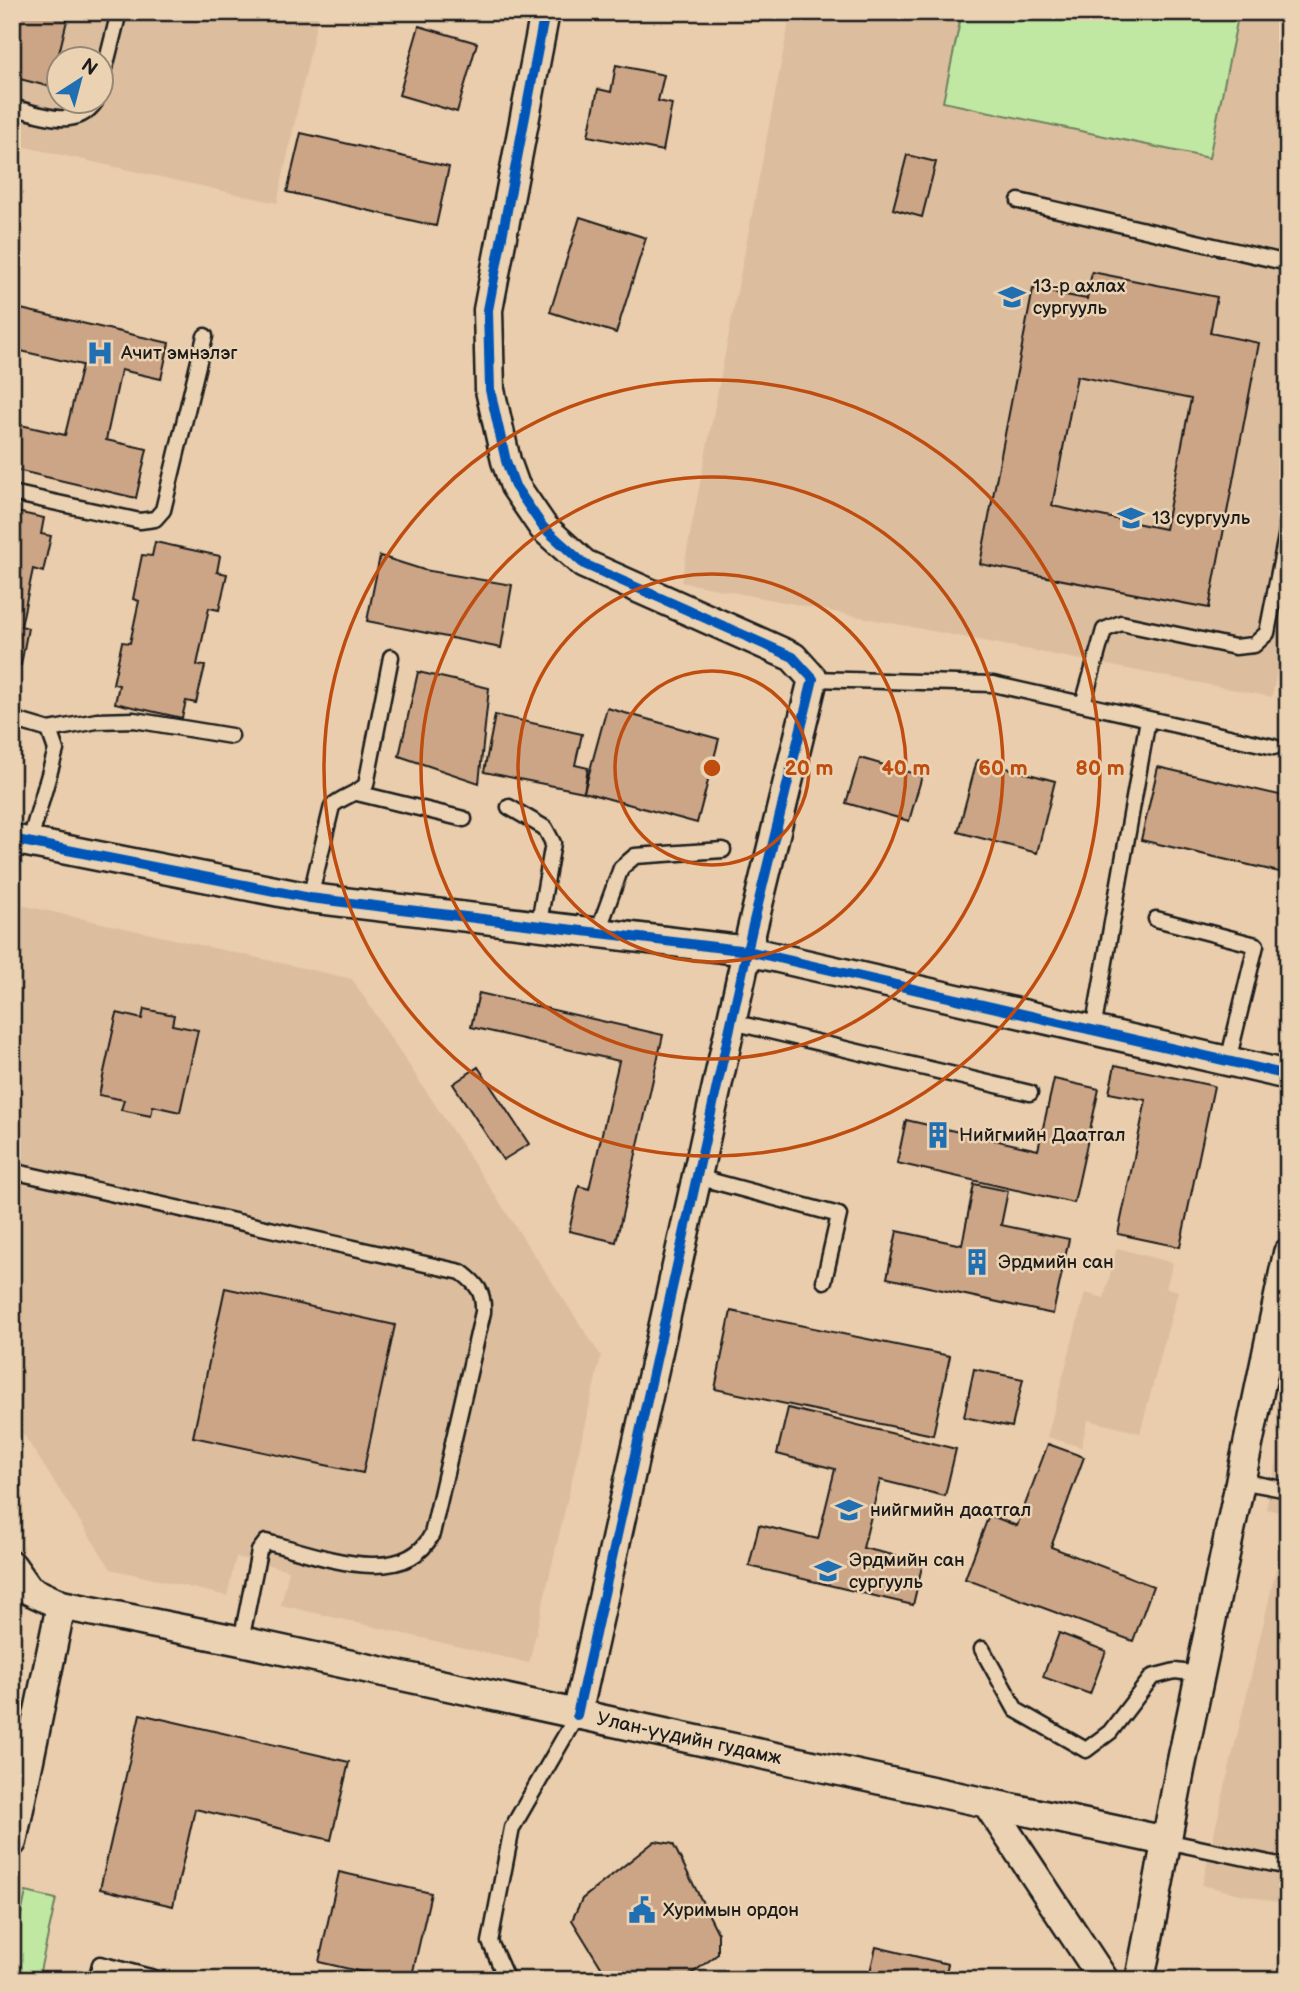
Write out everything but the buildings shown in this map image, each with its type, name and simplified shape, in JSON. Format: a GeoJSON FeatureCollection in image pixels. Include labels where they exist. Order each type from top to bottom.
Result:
{"type":"FeatureCollection","features":[{"type":"Feature","properties":{"kind":"street"},"geometry":{"type":"LineString","coordinates":[[545,12],[488,310],[490,390],[506,461],[515,486],[542,527],[584,564],[793,657],[813,679],[748,951],[577,1715]]}},
{"type":"Feature","properties":{"kind":"street"},"geometry":{"type":"LineString","coordinates":[[20,842],[310,898],[538,928],[748,951],[1288,1075]]}},
{"type":"Feature","properties":{"kind":"street"},"geometry":{"type":"LineString","coordinates":[[1140,1980],[1200,1674],[1288,1253]]}},
{"type":"Feature","properties":{"kind":"street","name":"Улан-үүдийн гудамж"},"geometry":{"type":"LineString","coordinates":[[12,1566],[29,1590],[61,1605],[241,1641],[1166,1842]]}},
{"type":"Feature","properties":{"kind":"street"},"geometry":{"type":"LineString","coordinates":[[12,1842],[16,1807],[61,1605]]}},
{"type":"Feature","properties":{"kind":"street"},"geometry":{"type":"LineString","coordinates":[[987,1803],[1104,1980]]}},
{"type":"Feature","properties":{"kind":"lane"},"geometry":{"type":"LineString","coordinates":[[110,46],[119,12]]}},
{"type":"Feature","properties":{"kind":"lane"},"geometry":{"type":"LineString","coordinates":[[12,107],[46,115]]}},
{"type":"Feature","properties":{"kind":"lane"},"geometry":{"type":"LineString","coordinates":[[49,116],[66,120],[75,116]]}},
{"type":"Feature","properties":{"kind":"lane"},"geometry":{"type":"LineString","coordinates":[[1018,201],[1288,262]]}},
{"type":"Feature","properties":{"kind":"lane"},"geometry":{"type":"LineString","coordinates":[[12,493],[140,521],[155,519],[163,510],[205,336]]}},
{"type":"Feature","properties":{"kind":"lane"},"geometry":{"type":"LineString","coordinates":[[1083,704],[1104,630],[1121,623],[1235,647],[1254,645],[1267,633],[1288,526]]}},
{"type":"Feature","properties":{"kind":"lane"},"geometry":{"type":"LineString","coordinates":[[310,898],[332,806],[342,797],[357,793],[366,785],[391,657]]}},
{"type":"Feature","properties":{"kind":"lane"},"geometry":{"type":"LineString","coordinates":[[813,679],[993,684],[1274,747]]}},
{"type":"Feature","properties":{"kind":"lane"},"geometry":{"type":"LineString","coordinates":[[12,719],[49,730],[97,721],[134,720],[231,736]]}},
{"type":"Feature","properties":{"kind":"lane"},"geometry":{"type":"LineString","coordinates":[[1093,1030],[1148,719]]}},
{"type":"Feature","properties":{"kind":"lane"},"geometry":{"type":"LineString","coordinates":[[20,842],[55,750],[49,730]]}},
{"type":"Feature","properties":{"kind":"lane"},"geometry":{"type":"LineString","coordinates":[[357,793],[464,819]]}},
{"type":"Feature","properties":{"kind":"lane"},"geometry":{"type":"LineString","coordinates":[[509,807],[545,828],[553,843],[538,928]]}},
{"type":"Feature","properties":{"kind":"lane"},"geometry":{"type":"LineString","coordinates":[[597,934],[621,868],[635,856],[723,850]]}},
{"type":"Feature","properties":{"kind":"lane"},"geometry":{"type":"LineString","coordinates":[[1156,919],[1256,945],[1228,1061]]}},
{"type":"Feature","properties":{"kind":"lane"},"geometry":{"type":"LineString","coordinates":[[732,1023],[1030,1093]]}},
{"type":"Feature","properties":{"kind":"lane"},"geometry":{"type":"LineString","coordinates":[[12,1171],[461,1272],[474,1282],[484,1296],[483,1312],[441,1495],[426,1547],[413,1558],[395,1565],[371,1567],[266,1542],[259,1551],[241,1641]]}},
{"type":"Feature","properties":{"kind":"lane"},"geometry":{"type":"LineString","coordinates":[[697,1177],[839,1215],[824,1281]]}},
{"type":"Feature","properties":{"kind":"lane"},"geometry":{"type":"LineString","coordinates":[[1240,1481],[1288,1490]]}},
{"type":"Feature","properties":{"kind":"lane"},"geometry":{"type":"LineString","coordinates":[[982,1649],[1016,1710],[1086,1750],[1110,1732],[1153,1676],[1175,1671],[1200,1674]]}},
{"type":"Feature","properties":{"kind":"lane"},"geometry":{"type":"LineString","coordinates":[[507,1980],[490,1942],[512,1828],[577,1715]]}},
{"type":"Feature","properties":{"kind":"lane"},"geometry":{"type":"LineString","coordinates":[[1166,1842],[1288,1867]]}},
{"type":"Feature","properties":{"kind":"lane"},"geometry":{"type":"LineString","coordinates":[[96,1980],[100,1964],[162,1980]]}},
{"type":"Feature","properties":{"kind":"shaded area"},"geometry":{"type":"Polygon","coordinates":[[[12,12],[319,12],[277,203],[12,144],[12,12]]]}},
{"type":"Feature","properties":{"kind":"shaded area","name":"13-р ахлах сургууль"},"geometry":{"type":"Polygon","coordinates":[[[791,12],[1288,12],[1288,614],[1272,697],[681,582],[791,12]]]}},
{"type":"Feature","properties":{"kind":"shaded area"},"geometry":{"type":"Polygon","coordinates":[[[12,903],[352,979],[601,1356],[529,1663],[281,1605],[289,1570],[236,1557],[227,1596],[111,1569],[12,1417],[12,903]]]}},
{"type":"Feature","properties":{"kind":"shaded area"},"geometry":{"type":"Polygon","coordinates":[[[1117,1248],[1173,1263],[1166,1288],[1178,1291],[1140,1433],[1088,1420],[1081,1447],[1047,1437],[1085,1293],[1104,1298],[1117,1248]]]}},
{"type":"Feature","properties":{"kind":"shaded area"},"geometry":{"type":"Polygon","coordinates":[[[1288,1409],[1288,1514],[1266,1509],[1288,1409]]]}},
{"type":"Feature","properties":{"kind":"shaded area"},"geometry":{"type":"Polygon","coordinates":[[[1278,1561],[1288,1563],[1288,1905],[1202,1885],[1278,1561]]]}},
{"type":"Feature","properties":{"kind":"green space"},"geometry":{"type":"Polygon","coordinates":[[[962,12],[1239,12],[1209,158],[943,102],[962,12]]]}},
{"type":"Feature","properties":{"kind":"green space"},"geometry":{"type":"Polygon","coordinates":[[[26,1892],[56,1899],[38,1980],[12,1980],[12,1956],[26,1892]]]}},
{"type":"Feature","properties":{"kind":"cycle path"},"geometry":{"type":"LineString","coordinates":[[545,12],[488,310],[490,390],[506,461],[515,486],[543,527],[584,564],[793,657],[813,679],[752,929],[577,1715]]}},
{"type":"Feature","properties":{"kind":"cycle path"},"geometry":{"type":"LineString","coordinates":[[12,839],[310,898],[748,951],[1288,1075]]}},
{"type":"Feature","properties":{"kind":"place","name":"13-р ахлах сургууль"},"geometry":{"type":"Point","coordinates":[1012,297]}},
{"type":"Feature","properties":{"kind":"place","name":"Ачит эмнэлэг"},"geometry":{"type":"Point","coordinates":[100,353]}},
{"type":"Feature","properties":{"kind":"place","name":"13 сургууль"},"geometry":{"type":"Point","coordinates":[1131,518]}},
{"type":"Feature","properties":{"kind":"place","name":"Нийгмийн Даатгал"},"geometry":{"type":"Point","coordinates":[938,1135]}},
{"type":"Feature","properties":{"kind":"place","name":"Эрдмийн сан"},"geometry":{"type":"Point","coordinates":[977,1262]}},
{"type":"Feature","properties":{"kind":"place","name":"нийгмийн даатгал"},"geometry":{"type":"Point","coordinates":[849,1510]}},
{"type":"Feature","properties":{"kind":"place","name":"Эрдмийн сан сургууль"},"geometry":{"type":"Point","coordinates":[828,1571]}},
{"type":"Feature","properties":{"kind":"place","name":"Хуримын ордон"},"geometry":{"type":"Point","coordinates":[642,1910]}}]}
